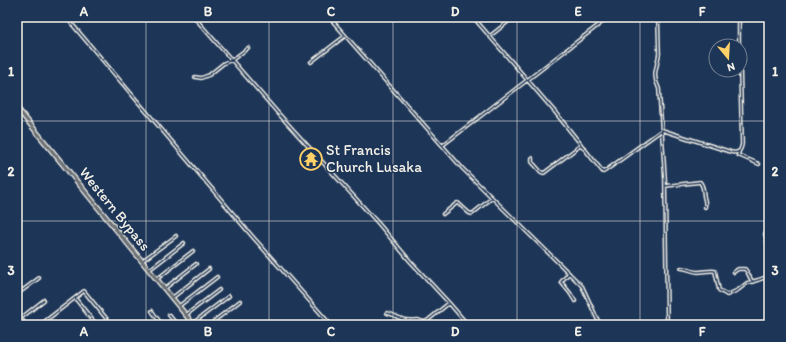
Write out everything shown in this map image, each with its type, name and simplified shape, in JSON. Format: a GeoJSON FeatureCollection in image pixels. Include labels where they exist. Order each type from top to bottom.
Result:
{"type":"FeatureCollection","features":[{"type":"Feature","properties":{"kind":"main road","name":"Western Bypass"},"geometry":{"type":"LineString","coordinates":[[17,108],[193,324]]}},
{"type":"Feature","properties":{"kind":"street"},"geometry":{"type":"LineString","coordinates":[[66,17],[257,241],[331,325]]}},
{"type":"Feature","properties":{"kind":"street"},"geometry":{"type":"LineString","coordinates":[[194,17],[468,325]]}},
{"type":"Feature","properties":{"kind":"street"},"geometry":{"type":"LineString","coordinates":[[329,17],[463,169],[582,286],[600,325]]}},
{"type":"Feature","properties":{"kind":"street"},"geometry":{"type":"LineString","coordinates":[[473,17],[555,112],[602,171],[604,172],[662,130]]}},
{"type":"Feature","properties":{"kind":"street"},"geometry":{"type":"LineString","coordinates":[[490,36],[514,17]]}},
{"type":"Feature","properties":{"kind":"street"},"geometry":{"type":"LineString","coordinates":[[442,146],[609,17]]}},
{"type":"Feature","properties":{"kind":"street"},"geometry":{"type":"LineString","coordinates":[[658,17],[659,54],[655,77],[659,89],[665,186],[667,325]]}},
{"type":"Feature","properties":{"kind":"street"},"geometry":{"type":"LineString","coordinates":[[739,17],[739,38]]}},
{"type":"Feature","properties":{"kind":"street"},"geometry":{"type":"LineString","coordinates":[[311,62],[345,36]]}},
{"type":"Feature","properties":{"kind":"street"},"geometry":{"type":"LineString","coordinates":[[195,78],[199,79],[206,76],[248,48]]}},
{"type":"Feature","properties":{"kind":"street"},"geometry":{"type":"LineString","coordinates":[[738,152],[741,149],[742,144],[740,78]]}},
{"type":"Feature","properties":{"kind":"street"},"geometry":{"type":"LineString","coordinates":[[662,130],[731,152],[738,152]]}},
{"type":"Feature","properties":{"kind":"street"},"geometry":{"type":"LineString","coordinates":[[532,158],[532,162],[541,172],[544,172],[581,145]]}},
{"type":"Feature","properties":{"kind":"street"},"geometry":{"type":"LineString","coordinates":[[738,152],[738,155],[759,164]]}},
{"type":"Feature","properties":{"kind":"street"},"geometry":{"type":"LineString","coordinates":[[665,186],[700,182],[703,185],[706,207]]}},
{"type":"Feature","properties":{"kind":"street"},"geometry":{"type":"LineString","coordinates":[[443,214],[458,203],[472,214],[492,198]]}},
{"type":"Feature","properties":{"kind":"street"},"geometry":{"type":"LineString","coordinates":[[769,231],[765,234],[769,250]]}},
{"type":"Feature","properties":{"kind":"street"},"geometry":{"type":"LineString","coordinates":[[142,261],[176,236]]}},
{"type":"Feature","properties":{"kind":"street"},"geometry":{"type":"LineString","coordinates":[[149,270],[184,243]]}},
{"type":"Feature","properties":{"kind":"street"},"geometry":{"type":"LineString","coordinates":[[157,279],[193,251]]}},
{"type":"Feature","properties":{"kind":"street"},"geometry":{"type":"LineString","coordinates":[[164,288],[196,264]]}},
{"type":"Feature","properties":{"kind":"street"},"geometry":{"type":"LineString","coordinates":[[681,268],[698,272],[715,271],[719,290],[726,295],[738,290],[746,284],[769,276]]}},
{"type":"Feature","properties":{"kind":"street"},"geometry":{"type":"LineString","coordinates":[[172,298],[209,269]]}},
{"type":"Feature","properties":{"kind":"street"},"geometry":{"type":"LineString","coordinates":[[734,272],[738,269],[745,269],[753,282]]}},
{"type":"Feature","properties":{"kind":"street"},"geometry":{"type":"LineString","coordinates":[[569,273],[560,282],[570,292],[575,301]]}},
{"type":"Feature","properties":{"kind":"street"},"geometry":{"type":"LineString","coordinates":[[179,306],[217,277]]}},
{"type":"Feature","properties":{"kind":"street"},"geometry":{"type":"LineString","coordinates":[[17,294],[39,278]]}},
{"type":"Feature","properties":{"kind":"street"},"geometry":{"type":"LineString","coordinates":[[186,315],[219,290]]}},
{"type":"Feature","properties":{"kind":"street"},"geometry":{"type":"LineString","coordinates":[[40,325],[84,291],[110,323]]}},
{"type":"Feature","properties":{"kind":"street"},"geometry":{"type":"LineString","coordinates":[[193,324],[229,296]]}},
{"type":"Feature","properties":{"kind":"street"},"geometry":{"type":"LineString","coordinates":[[75,298],[93,321],[94,325]]}},
{"type":"Feature","properties":{"kind":"street"},"geometry":{"type":"LineString","coordinates":[[17,318],[21,318],[44,300]]}},
{"type":"Feature","properties":{"kind":"street"},"geometry":{"type":"LineString","coordinates":[[209,325],[240,301]]}},
{"type":"Feature","properties":{"kind":"street"},"geometry":{"type":"LineString","coordinates":[[387,313],[403,320],[427,322],[450,303]]}},
{"type":"Feature","properties":{"kind":"street"},"geometry":{"type":"LineString","coordinates":[[152,311],[162,325]]}},
{"type":"Feature","properties":{"kind":"street"},"geometry":{"type":"LineString","coordinates":[[17,313],[26,325]]}},
{"type":"Feature","properties":{"kind":"street"},"geometry":{"type":"LineString","coordinates":[[169,315],[176,325]]}},
{"type":"Feature","properties":{"kind":"place","name":"St Francis Church Lusaka"},"geometry":{"type":"Point","coordinates":[311,159]}}]}
